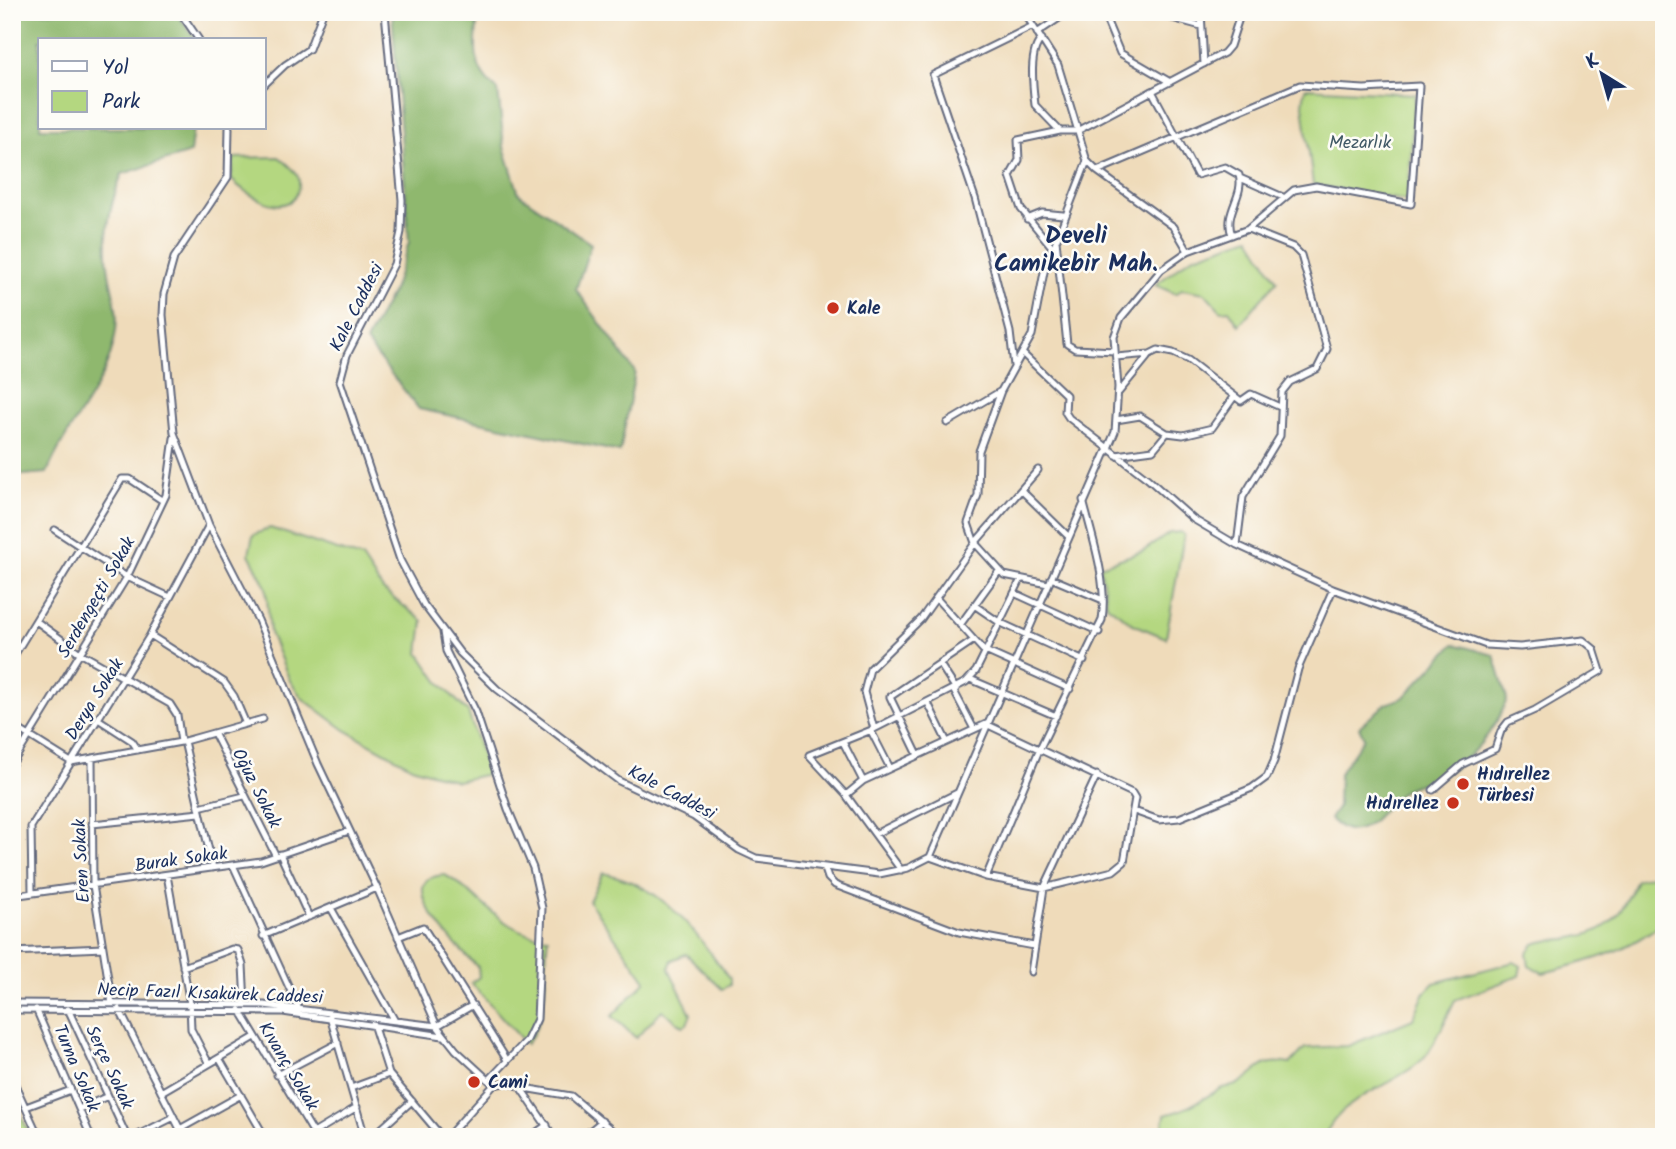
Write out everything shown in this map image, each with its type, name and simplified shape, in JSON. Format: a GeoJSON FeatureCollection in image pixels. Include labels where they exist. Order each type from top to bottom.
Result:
{"type":"FeatureCollection","features":[{"type":"Feature","properties":{"kind":"street"},"geometry":{"type":"LineString","coordinates":[[180,12],[199,38]]}},
{"type":"Feature","properties":{"kind":"street"},"geometry":{"type":"LineString","coordinates":[[266,83],[285,65],[309,49],[323,12]]}},
{"type":"Feature","properties":{"kind":"street","name":"Kale Caddesi"},"geometry":{"type":"LineString","coordinates":[[385,12],[402,200],[401,232],[394,264],[347,355],[340,381],[400,559],[443,632],[486,679],[619,781],[702,822],[749,856],[825,869],[879,874],[901,870],[930,857]]}},
{"type":"Feature","properties":{"kind":"street"},"geometry":{"type":"LineString","coordinates":[[1024,12],[1058,65],[1087,161],[1097,172],[1174,227],[1188,251]]}},
{"type":"Feature","properties":{"kind":"street"},"geometry":{"type":"LineString","coordinates":[[1037,33],[1068,12]]}},
{"type":"Feature","properties":{"kind":"street"},"geometry":{"type":"LineString","coordinates":[[1103,12],[1120,53],[1170,82]]}},
{"type":"Feature","properties":{"kind":"street"},"geometry":{"type":"LineString","coordinates":[[1150,12],[1201,26]]}},
{"type":"Feature","properties":{"kind":"street"},"geometry":{"type":"LineString","coordinates":[[1201,12],[1204,64]]}},
{"type":"Feature","properties":{"kind":"street"},"geometry":{"type":"LineString","coordinates":[[1052,247],[1027,219],[1010,176],[1020,160],[1018,140],[1060,131],[1077,131],[1204,64],[1229,48],[1241,12]]}},
{"type":"Feature","properties":{"kind":"street"},"geometry":{"type":"LineString","coordinates":[[1014,366],[1010,332],[977,208],[933,75],[1033,26]]}},
{"type":"Feature","properties":{"kind":"street"},"geometry":{"type":"LineString","coordinates":[[1042,39],[1032,52],[1034,101],[1040,113],[1060,131]]}},
{"type":"Feature","properties":{"kind":"street"},"geometry":{"type":"LineString","coordinates":[[846,795],[863,781],[986,724],[1132,793],[1136,801],[1120,867],[1044,888],[986,877],[930,857],[986,724],[1015,664],[1083,500],[1107,449],[1116,419],[1118,393],[1115,332],[1121,318],[1161,270],[1188,251],[1248,229],[1283,197],[1299,188],[1316,186],[1411,204],[1419,86],[1364,89],[1300,85],[1097,172]]}},
{"type":"Feature","properties":{"kind":"street"},"geometry":{"type":"LineString","coordinates":[[1152,91],[1197,175],[1225,167],[1240,178],[1283,197]]}},
{"type":"Feature","properties":{"kind":"street"},"geometry":{"type":"LineString","coordinates":[[230,130],[228,177],[174,258],[166,283],[163,315],[174,433],[209,525],[258,620],[349,831],[443,1036],[491,1082],[508,1082],[519,1087],[571,1096],[620,1137]]}},
{"type":"Feature","properties":{"kind":"street"},"geometry":{"type":"LineString","coordinates":[[1087,161],[1063,215],[1044,272],[1035,326],[1023,354],[1001,391],[977,456],[978,495],[968,526],[975,543],[999,571],[1008,577],[1050,581],[1103,600]]}},
{"type":"Feature","properties":{"kind":"street"},"geometry":{"type":"LineString","coordinates":[[1233,234],[1229,217],[1240,178]]}},
{"type":"Feature","properties":{"kind":"street"},"geometry":{"type":"LineString","coordinates":[[1027,219],[1042,213],[1063,215]]}},
{"type":"Feature","properties":{"kind":"street"},"geometry":{"type":"LineString","coordinates":[[1237,546],[1243,497],[1278,441],[1280,407],[1285,387],[1317,369],[1326,356],[1327,346],[1299,251],[1248,229]]}},
{"type":"Feature","properties":{"kind":"street"},"geometry":{"type":"LineString","coordinates":[[1056,237],[1068,344],[1075,349],[1116,354],[1150,354],[1161,350],[1179,355],[1241,401],[1251,394],[1280,407]]}},
{"type":"Feature","properties":{"kind":"street"},"geometry":{"type":"LineString","coordinates":[[1023,354],[1066,395],[1065,412],[1069,418],[1148,479],[1193,519],[1237,546],[1333,589],[1486,645],[1520,647],[1583,640],[1595,652],[1601,671],[1535,710],[1508,722],[1501,731],[1496,747],[1463,764],[1433,790]]}},
{"type":"Feature","properties":{"kind":"street"},"geometry":{"type":"LineString","coordinates":[[1118,393],[1150,354]]}},
{"type":"Feature","properties":{"kind":"street"},"geometry":{"type":"LineString","coordinates":[[947,424],[1001,391]]}},
{"type":"Feature","properties":{"kind":"street"},"geometry":{"type":"LineString","coordinates":[[1116,419],[1140,416],[1167,433],[1183,435],[1212,428],[1234,397]]}},
{"type":"Feature","properties":{"kind":"street","name":"Serdengeçti Sokak"},"geometry":{"type":"LineString","coordinates":[[12,764],[127,577],[163,502],[171,474],[174,433]]}},
{"type":"Feature","properties":{"kind":"street"},"geometry":{"type":"LineString","coordinates":[[1115,455],[1153,450],[1167,433]]}},
{"type":"Feature","properties":{"kind":"street"},"geometry":{"type":"LineString","coordinates":[[890,768],[872,730],[864,696],[867,673],[912,629],[975,543],[1038,470]]}},
{"type":"Feature","properties":{"kind":"street"},"geometry":{"type":"LineString","coordinates":[[12,659],[124,478],[163,502]]}},
{"type":"Feature","properties":{"kind":"street"},"geometry":{"type":"LineString","coordinates":[[1022,491],[1068,536]]}},
{"type":"Feature","properties":{"kind":"street"},"geometry":{"type":"LineString","coordinates":[[986,877],[1040,748],[1099,632],[1103,600],[1083,500]]}},
{"type":"Feature","properties":{"kind":"street","name":"Derya Sokak"},"geometry":{"type":"LineString","coordinates":[[33,892],[30,831],[150,635],[209,525]]}},
{"type":"Feature","properties":{"kind":"street"},"geometry":{"type":"LineString","coordinates":[[55,530],[127,577],[170,597]]}},
{"type":"Feature","properties":{"kind":"street"},"geometry":{"type":"LineString","coordinates":[[960,625],[999,571]]}},
{"type":"Feature","properties":{"kind":"street"},"geometry":{"type":"LineString","coordinates":[[901,870],[846,795],[809,755],[898,718],[955,690],[970,679],[1021,579]]}},
{"type":"Feature","properties":{"kind":"street"},"geometry":{"type":"LineString","coordinates":[[1134,811],[1159,820],[1185,817],[1252,788],[1267,776],[1274,761],[1298,669],[1333,589]]}},
{"type":"Feature","properties":{"kind":"street"},"geometry":{"type":"LineString","coordinates":[[1014,593],[1099,632]]}},
{"type":"Feature","properties":{"kind":"street"},"geometry":{"type":"LineString","coordinates":[[936,597],[983,650],[1070,689]]}},
{"type":"Feature","properties":{"kind":"street"},"geometry":{"type":"LineString","coordinates":[[974,605],[999,622],[1084,662]]}},
{"type":"Feature","properties":{"kind":"street"},"geometry":{"type":"LineString","coordinates":[[36,621],[80,653],[172,706],[177,715],[213,868]]}},
{"type":"Feature","properties":{"kind":"street"},"geometry":{"type":"LineString","coordinates":[[373,1024],[389,1074],[445,1137],[530,1035],[538,1014],[543,942],[541,898],[533,868],[508,809],[483,732],[449,658],[443,632]]}},
{"type":"Feature","properties":{"kind":"street"},"geometry":{"type":"LineString","coordinates":[[150,635],[223,682],[234,696],[246,724]]}},
{"type":"Feature","properties":{"kind":"street"},"geometry":{"type":"LineString","coordinates":[[918,755],[890,697],[941,666],[974,640]]}},
{"type":"Feature","properties":{"kind":"street"},"geometry":{"type":"LineString","coordinates":[[941,666],[974,729]]}},
{"type":"Feature","properties":{"kind":"street"},"geometry":{"type":"LineString","coordinates":[[970,679],[1056,716]]}},
{"type":"Feature","properties":{"kind":"street"},"geometry":{"type":"LineString","coordinates":[[928,703],[947,742]]}},
{"type":"Feature","properties":{"kind":"street"},"geometry":{"type":"LineString","coordinates":[[98,719],[132,741],[138,750]]}},
{"type":"Feature","properties":{"kind":"street"},"geometry":{"type":"LineString","coordinates":[[12,725],[71,762],[183,742],[264,719]]}},
{"type":"Feature","properties":{"kind":"street","name":"Oğuz Sokak"},"geometry":{"type":"LineString","coordinates":[[214,733],[244,796],[309,917]]}},
{"type":"Feature","properties":{"kind":"street"},"geometry":{"type":"LineString","coordinates":[[843,742],[863,781]]}},
{"type":"Feature","properties":{"kind":"street","name":"Eren Sokak"},"geometry":{"type":"LineString","coordinates":[[92,758],[93,885],[112,1004]]}},
{"type":"Feature","properties":{"kind":"street"},"geometry":{"type":"LineString","coordinates":[[1031,972],[1044,888],[1097,775]]}},
{"type":"Feature","properties":{"kind":"street"},"geometry":{"type":"LineString","coordinates":[[875,834],[957,793]]}},
{"type":"Feature","properties":{"kind":"street"},"geometry":{"type":"LineString","coordinates":[[92,824],[199,810],[244,796]]}},
{"type":"Feature","properties":{"kind":"street","name":"Burak Sokak"},"geometry":{"type":"LineString","coordinates":[[12,896],[233,865],[278,855],[349,831]]}},
{"type":"Feature","properties":{"kind":"street"},"geometry":{"type":"LineString","coordinates":[[233,865],[298,1007]]}},
{"type":"Feature","properties":{"kind":"street"},"geometry":{"type":"LineString","coordinates":[[825,869],[828,878],[835,885],[959,932],[1034,946]]}},
{"type":"Feature","properties":{"kind":"street"},"geometry":{"type":"LineString","coordinates":[[167,875],[192,1033],[209,1064]]}},
{"type":"Feature","properties":{"kind":"street"},"geometry":{"type":"LineString","coordinates":[[264,936],[377,888]]}},
{"type":"Feature","properties":{"kind":"street"},"geometry":{"type":"LineString","coordinates":[[331,908],[395,1021]]}},
{"type":"Feature","properties":{"kind":"street"},"geometry":{"type":"LineString","coordinates":[[398,937],[423,927],[507,1060]]}},
{"type":"Feature","properties":{"kind":"street"},"geometry":{"type":"LineString","coordinates":[[12,951],[103,948]]}},
{"type":"Feature","properties":{"kind":"street"},"geometry":{"type":"LineString","coordinates":[[183,967],[232,949],[238,950],[243,965],[245,1004]]}},
{"type":"Feature","properties":{"kind":"street","name":"Necip Fazıl Kısakürek Caddesi"},"geometry":{"type":"LineString","coordinates":[[12,1003],[240,1010],[330,1017],[443,1036]]}},
{"type":"Feature","properties":{"kind":"street","name":"Necip Fazıl Kısakürek Caddesi"},"geometry":{"type":"LineString","coordinates":[[12,1010],[245,1004],[298,1007],[437,1026]]}},
{"type":"Feature","properties":{"kind":"street"},"geometry":{"type":"LineString","coordinates":[[437,1026],[472,1006]]}},
{"type":"Feature","properties":{"kind":"street","name":"Turna Sokak"},"geometry":{"type":"LineString","coordinates":[[36,1009],[91,1137]]}},
{"type":"Feature","properties":{"kind":"street","name":"Serçe Sokak"},"geometry":{"type":"LineString","coordinates":[[68,1009],[127,1137]]}},
{"type":"Feature","properties":{"kind":"street"},"geometry":{"type":"LineString","coordinates":[[119,1009],[184,1137]]}},
{"type":"Feature","properties":{"kind":"street","name":"Kıvanç Sokak"},"geometry":{"type":"LineString","coordinates":[[240,1010],[315,1135]]}},
{"type":"Feature","properties":{"kind":"street"},"geometry":{"type":"LineString","coordinates":[[330,1017],[365,1137]]}},
{"type":"Feature","properties":{"kind":"street"},"geometry":{"type":"LineString","coordinates":[[161,1092],[255,1037]]}},
{"type":"Feature","properties":{"kind":"street"},"geometry":{"type":"LineString","coordinates":[[277,1075],[338,1043]]}},
{"type":"Feature","properties":{"kind":"street"},"geometry":{"type":"LineString","coordinates":[[219,1058],[265,1137]]}},
{"type":"Feature","properties":{"kind":"street"},"geometry":{"type":"LineString","coordinates":[[351,1088],[389,1074]]}},
{"type":"Feature","properties":{"kind":"street"},"geometry":{"type":"LineString","coordinates":[[12,1080],[39,1137]]}},
{"type":"Feature","properties":{"kind":"street"},"geometry":{"type":"LineString","coordinates":[[519,1087],[554,1137]]}},
{"type":"Feature","properties":{"kind":"street"},"geometry":{"type":"LineString","coordinates":[[26,1107],[71,1090]]}},
{"type":"Feature","properties":{"kind":"street"},"geometry":{"type":"LineString","coordinates":[[180,1129],[241,1095]]}},
{"type":"Feature","properties":{"kind":"street"},"geometry":{"type":"LineString","coordinates":[[79,1109],[108,1096]]}},
{"type":"Feature","properties":{"kind":"street"},"geometry":{"type":"LineString","coordinates":[[372,1137],[412,1101]]}},
{"type":"Feature","properties":{"kind":"street"},"geometry":{"type":"LineString","coordinates":[[307,1137],[315,1135],[357,1107]]}},
{"type":"Feature","properties":{"kind":"street"},"geometry":{"type":"LineString","coordinates":[[134,1137],[174,1117]]}},
{"type":"Feature","properties":{"kind":"street"},"geometry":{"type":"LineString","coordinates":[[583,1137],[602,1121]]}},
{"type":"Feature","properties":{"kind":"street"},"geometry":{"type":"LineString","coordinates":[[530,1137],[547,1125]]}},
{"type":"Feature","properties":{"kind":"street"},"geometry":{"type":"LineString","coordinates":[[380,1130],[386,1137]]}},
{"type":"Feature","properties":{"kind":"green space"},"geometry":{"type":"Polygon","coordinates":[[[12,12],[176,12],[195,38],[38,38],[38,130],[193,130],[190,153],[122,174],[107,235],[107,260],[117,319],[110,355],[95,390],[64,439],[47,473],[12,476],[12,12]]]}},
{"type":"Feature","properties":{"kind":"green space"},"geometry":{"type":"Polygon","coordinates":[[[392,12],[478,12],[478,64],[482,74],[498,90],[504,147],[519,194],[591,244],[576,289],[635,372],[620,452],[419,409],[366,342],[394,288],[409,242],[392,12]]]}},
{"type":"Feature","properties":{"kind":"green space","name":"Mezarlık"},"geometry":{"type":"Polygon","coordinates":[[[1305,88],[1415,94],[1408,201],[1313,185],[1303,105],[1305,88]]]}},
{"type":"Feature","properties":{"kind":"green space"},"geometry":{"type":"Polygon","coordinates":[[[279,157],[292,168],[299,179],[298,191],[291,201],[273,204],[264,201],[245,191],[231,179],[234,158],[279,157]]]}},
{"type":"Feature","properties":{"kind":"green space"},"geometry":{"type":"Polygon","coordinates":[[[1250,237],[1277,281],[1239,325],[1229,310],[1221,311],[1205,293],[1182,289],[1176,294],[1155,285],[1192,257],[1250,237]]]}},
{"type":"Feature","properties":{"kind":"green space"},"geometry":{"type":"Polygon","coordinates":[[[270,528],[362,558],[383,590],[423,621],[419,653],[438,681],[468,712],[488,774],[457,781],[412,767],[345,730],[302,698],[290,681],[270,633],[266,587],[249,554],[253,535],[270,528]]]}},
{"type":"Feature","properties":{"kind":"green space"},"geometry":{"type":"Polygon","coordinates":[[[1181,532],[1184,535],[1166,638],[1133,624],[1107,605],[1100,566],[1143,551],[1170,533],[1181,532]]]}},
{"type":"Feature","properties":{"kind":"green space"},"geometry":{"type":"Polygon","coordinates":[[[1454,644],[1494,655],[1507,699],[1489,734],[1461,763],[1436,779],[1404,790],[1362,828],[1342,828],[1330,819],[1338,807],[1339,774],[1364,738],[1359,727],[1386,704],[1403,698],[1454,644]]]}},
{"type":"Feature","properties":{"kind":"green space"},"geometry":{"type":"Polygon","coordinates":[[[1664,871],[1664,921],[1651,932],[1622,948],[1576,965],[1543,973],[1529,965],[1527,953],[1534,944],[1581,936],[1603,928],[1618,914],[1636,880],[1664,871]]]}},
{"type":"Feature","properties":{"kind":"green space"},"geometry":{"type":"Polygon","coordinates":[[[603,873],[625,879],[661,899],[704,944],[729,979],[729,985],[722,989],[686,954],[672,960],[669,969],[691,1014],[687,1024],[683,1026],[662,1010],[636,1038],[612,1016],[646,981],[589,901],[603,873]]]}},
{"type":"Feature","properties":{"kind":"green space"},"geometry":{"type":"Polygon","coordinates":[[[445,875],[504,922],[532,935],[548,937],[543,1007],[534,1033],[526,1044],[471,983],[479,977],[478,967],[434,918],[426,902],[423,889],[429,879],[445,875]]]}},
{"type":"Feature","properties":{"kind":"green space"},"geometry":{"type":"Polygon","coordinates":[[[1514,962],[1521,966],[1519,976],[1455,1000],[1434,1044],[1422,1059],[1352,1104],[1331,1124],[1324,1137],[1161,1137],[1165,1115],[1187,1107],[1220,1089],[1236,1085],[1265,1065],[1280,1062],[1290,1064],[1305,1048],[1348,1046],[1413,1019],[1425,992],[1434,983],[1514,962]]]}},
{"type":"Feature","properties":{"kind":"green space"},"geometry":{"type":"Polygon","coordinates":[[[12,1095],[31,1137],[12,1137],[12,1095]]]}},
{"type":"Feature","properties":{"kind":"place","name":"Kale"},"geometry":{"type":"Point","coordinates":[833,308]}},
{"type":"Feature","properties":{"kind":"place","name":"Hıdırellez Türbesi"},"geometry":{"type":"Point","coordinates":[1463,784]}},
{"type":"Feature","properties":{"kind":"place","name":"Hıdırellez"},"geometry":{"type":"Point","coordinates":[1453,803]}},
{"type":"Feature","properties":{"kind":"place","name":"Cami"},"geometry":{"type":"Point","coordinates":[474,1082]}},
{"type":"Feature","properties":{"kind":"district","name":"Develi Camikebir Mah."},"geometry":{"type":"Point","coordinates":[1076,249]}}]}
